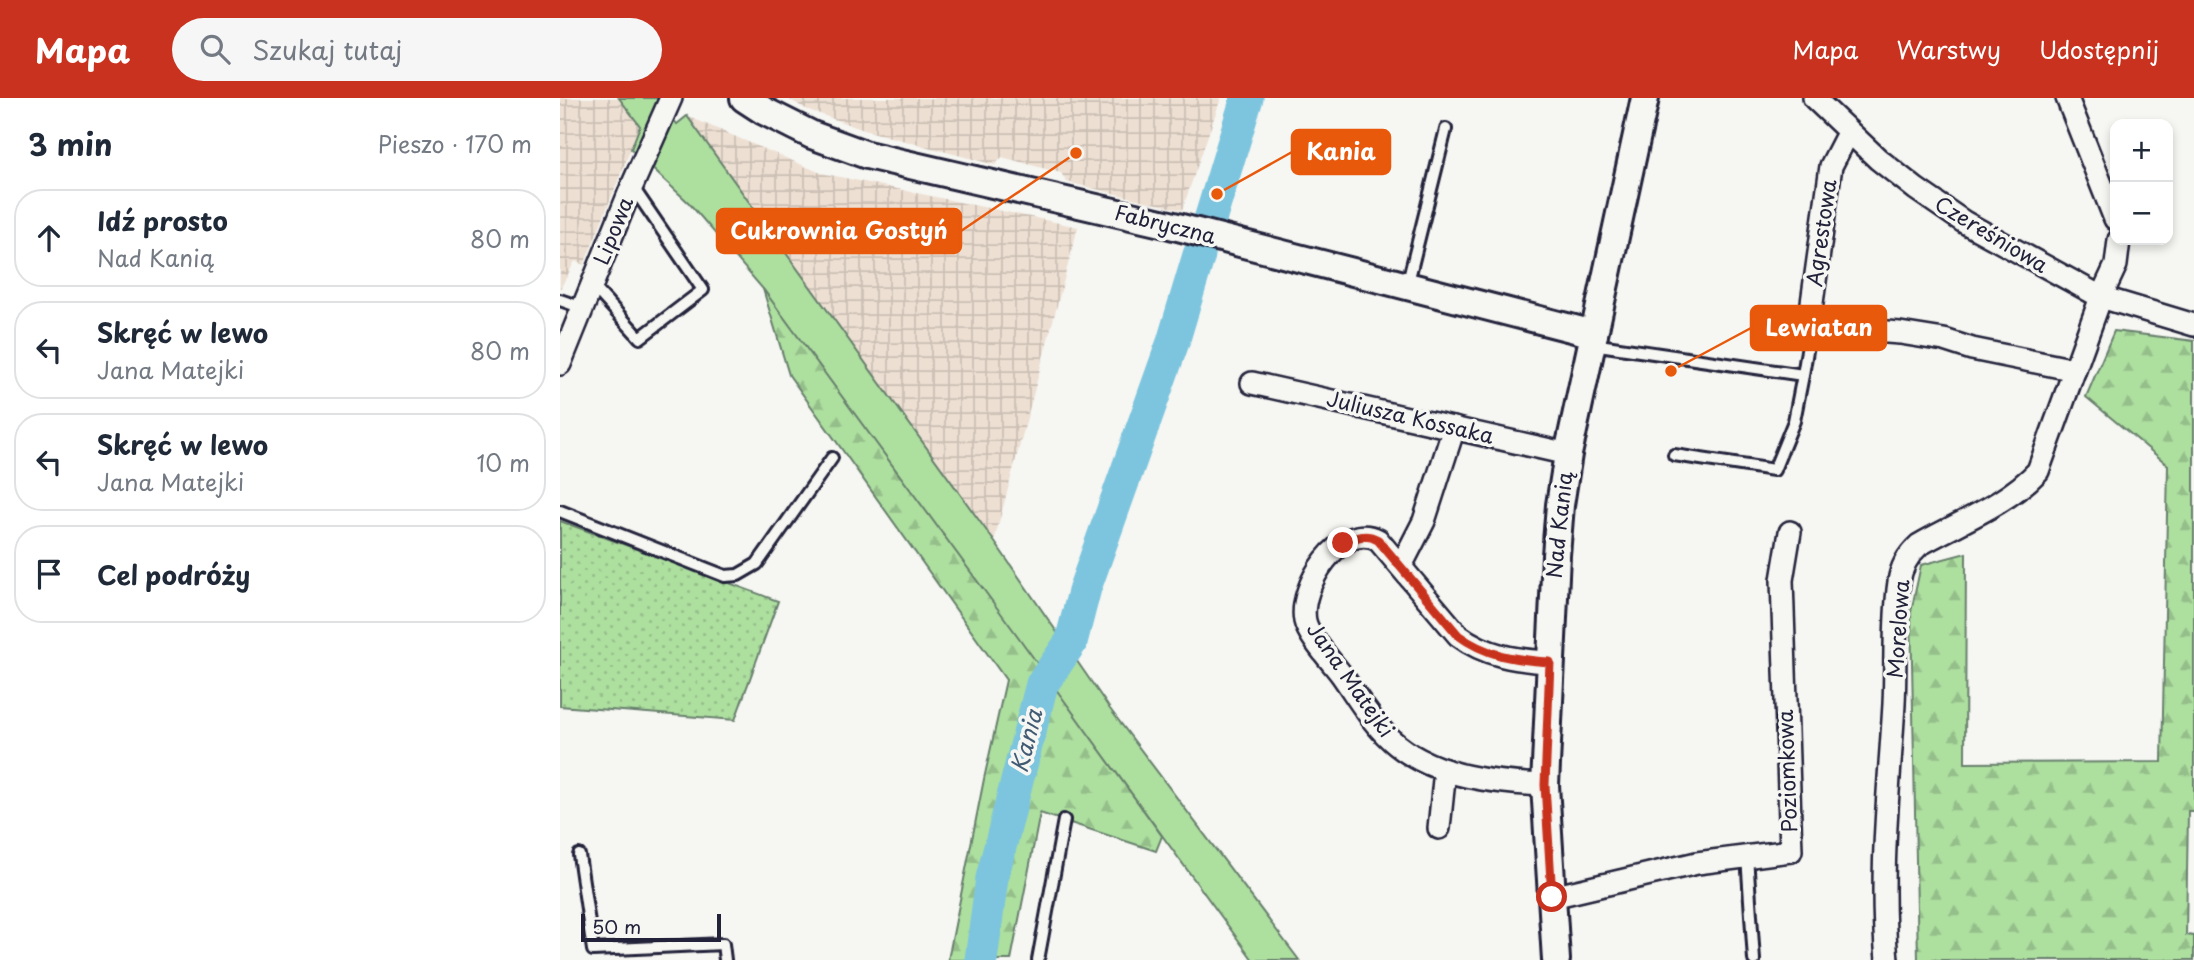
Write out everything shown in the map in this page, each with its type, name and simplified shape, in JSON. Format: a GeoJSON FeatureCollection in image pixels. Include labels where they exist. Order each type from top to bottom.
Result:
{"type":"FeatureCollection","features":[{"type":"Feature","properties":{"kind":"street","name":"Lipowa"},"geometry":{"type":"LineString","coordinates":[[560,364],[632,186],[671,98]]}},
{"type":"Feature","properties":{"kind":"street","name":"Fabryczna"},"geometry":{"type":"LineString","coordinates":[[744,98],[812,135],[867,155],[1170,225],[1407,286],[1593,339]]}},
{"type":"Feature","properties":{"kind":"street","name":"Nad Kanią"},"geometry":{"type":"LineString","coordinates":[[1556,960],[1545,785],[1560,505],[1568,454],[1645,98]]}},
{"type":"Feature","properties":{"kind":"street","name":"Czereśniowa"},"geometry":{"type":"LineString","coordinates":[[1814,98],[1849,133],[1916,189],[1965,222],[2101,298],[2194,325]]}},
{"type":"Feature","properties":{"kind":"street"},"geometry":{"type":"LineString","coordinates":[[2067,98],[2110,206]]}},
{"type":"Feature","properties":{"kind":"street","name":"Agrestowa"},"geometry":{"type":"LineString","coordinates":[[1812,320],[1811,310],[1832,166],[1849,133]]}},
{"type":"Feature","properties":{"kind":"street","name":"Morelowa"},"geometry":{"type":"LineString","coordinates":[[1887,960],[1884,932],[1885,847],[1897,599],[1903,565],[1919,545],[1999,502],[2038,471],[2101,298],[2116,265],[2118,245]]}},
{"type":"Feature","properties":{"kind":"street"},"geometry":{"type":"LineString","coordinates":[[1812,320],[1822,327],[1900,333],[1944,340],[1972,349],[2075,370]]}},
{"type":"Feature","properties":{"kind":"street","name":"Juliusza Kossaka"},"geometry":{"type":"LineString","coordinates":[[1252,383],[1568,454]]}},
{"type":"Feature","properties":{"kind":"street"},"geometry":{"type":"LineString","coordinates":[[1401,566],[1424,521],[1454,428]]}},
{"type":"Feature","properties":{"kind":"street","name":"Poziomkowa"},"geometry":{"type":"LineString","coordinates":[[1552,897],[1697,863],[1791,851],[1782,580],[1790,532]]}},
{"type":"Feature","properties":{"kind":"street","name":"Jana Matejki"},"geometry":{"type":"LineString","coordinates":[[1545,785],[1483,779],[1445,770],[1398,746],[1386,735],[1305,621],[1307,596],[1313,578],[1343,543],[1356,537],[1370,536],[1378,540],[1458,635],[1494,655],[1550,662]]}},
{"type":"Feature","properties":{"kind":"street"},"geometry":{"type":"LineString","coordinates":[[1439,828],[1445,770]]}},
{"type":"Feature","properties":{"kind":"lane"},"geometry":{"type":"LineString","coordinates":[[1407,286],[1446,129]]}},
{"type":"Feature","properties":{"kind":"lane"},"geometry":{"type":"LineString","coordinates":[[592,285],[640,338],[703,290],[632,186]]}},
{"type":"Feature","properties":{"kind":"lane"},"geometry":{"type":"LineString","coordinates":[[560,300],[583,309]]}},
{"type":"Feature","properties":{"kind":"lane"},"geometry":{"type":"LineString","coordinates":[[1674,454],[1774,470],[1794,421],[1812,320]]}},
{"type":"Feature","properties":{"kind":"lane"},"geometry":{"type":"LineString","coordinates":[[1593,339],[1802,375]]}},
{"type":"Feature","properties":{"kind":"lane"},"geometry":{"type":"LineString","coordinates":[[560,511],[725,576],[738,575],[757,564],[832,458]]}},
{"type":"Feature","properties":{"kind":"lane"},"geometry":{"type":"LineString","coordinates":[[1038,960],[1064,820]]}},
{"type":"Feature","properties":{"kind":"lane"},"geometry":{"type":"LineString","coordinates":[[579,855],[593,950],[723,944],[725,960]]}},
{"type":"Feature","properties":{"kind":"lane"},"geometry":{"type":"LineString","coordinates":[[1747,856],[1754,960]]}},
{"type":"Feature","properties":{"kind":"shaded area"},"geometry":{"type":"Polygon","coordinates":[[[560,98],[619,98],[640,126],[584,265],[575,261],[560,289],[560,98]]]}},
{"type":"Feature","properties":{"kind":"shaded area"},"geometry":{"type":"Polygon","coordinates":[[[787,98],[1221,98],[1182,210],[1067,182],[1061,173],[1002,157],[995,165],[864,130],[806,109],[787,98]]]}},
{"type":"Feature","properties":{"kind":"shaded area"},"geometry":{"type":"Polygon","coordinates":[[[687,116],[821,173],[1078,227],[994,541],[687,116]]]}},
{"type":"Feature","properties":{"kind":"green space"},"geometry":{"type":"Polygon","coordinates":[[[619,98],[657,98],[677,124],[687,116],[994,541],[1110,709],[1299,960],[1253,960],[763,289],[689,203],[631,149],[640,126],[619,98]]]}},
{"type":"Feature","properties":{"kind":"green space"},"geometry":{"type":"Polygon","coordinates":[[[763,289],[1162,836],[1156,851],[1040,813],[1011,960],[948,960],[1006,680],[789,375],[763,289]]]}},
{"type":"Feature","properties":{"kind":"green space"},"geometry":{"type":"Polygon","coordinates":[[[2114,331],[2194,341],[2194,811],[2188,811],[2186,935],[2194,936],[2194,960],[1918,960],[1911,612],[1921,565],[1966,553],[1965,763],[2162,762],[2168,465],[2086,397],[2114,331]]]}},
{"type":"Feature","properties":{"kind":"green space"},"geometry":{"type":"Polygon","coordinates":[[[560,521],[778,601],[735,720],[560,706],[560,521]]]}},
{"type":"Feature","properties":{"kind":"waterway","name":"Kania"},"geometry":{"type":"LineString","coordinates":[[1210,220],[1247,98]]}},
{"type":"Feature","properties":{"kind":"waterway","name":"Kania"},"geometry":{"type":"LineString","coordinates":[[981,960],[992,878],[1042,684],[1071,642],[1085,588],[1173,342],[1199,255]]}},
{"type":"Feature","properties":{"kind":"place","name":"Cukrownia Gostyń"},"geometry":{"type":"Point","coordinates":[1076,153]}},
{"type":"Feature","properties":{"kind":"place","name":"Kania"},"geometry":{"type":"Point","coordinates":[1217,194]}},
{"type":"Feature","properties":{"kind":"place","name":"Lewiatan"},"geometry":{"type":"Point","coordinates":[1671,371]}},
{"type":"Feature","properties":{"kind":"route"},"geometry":{"type":"LineString","coordinates":[[1343,543],[1356,537],[1370,536],[1378,540],[1458,635],[1474,646],[1494,655],[1550,662],[1545,785],[1552,897]]}}]}
